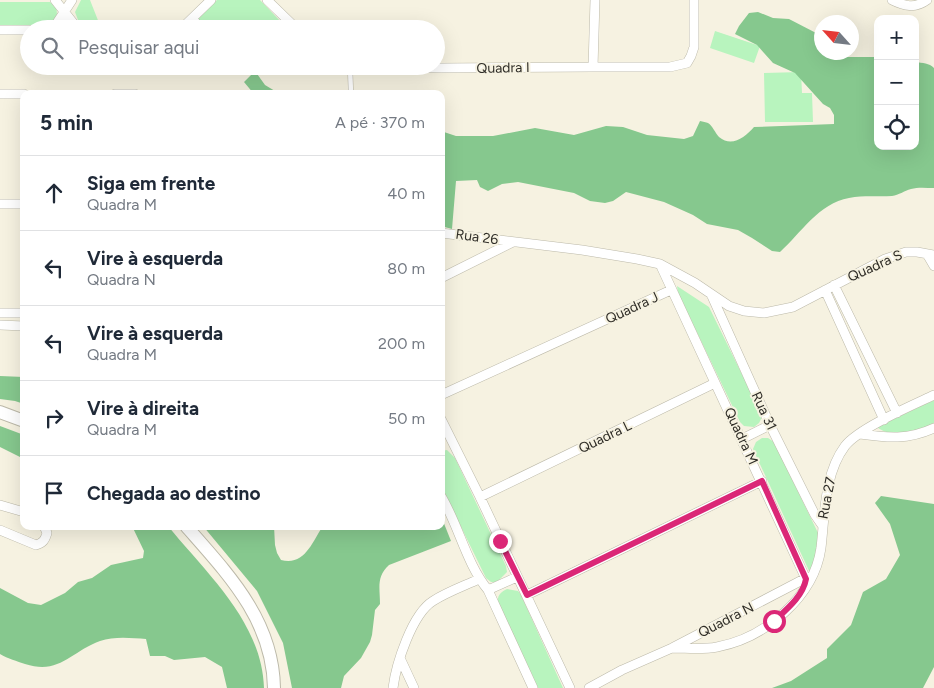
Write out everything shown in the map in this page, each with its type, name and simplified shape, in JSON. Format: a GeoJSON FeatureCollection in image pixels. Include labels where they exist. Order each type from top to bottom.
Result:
{"type":"FeatureCollection","features":[{"type":"Feature","properties":{"kind":"street"},"geometry":{"type":"LineString","coordinates":[[55,0],[71,20]]}},
{"type":"Feature","properties":{"kind":"street"},"geometry":{"type":"LineString","coordinates":[[59,20],[72,0]]}},
{"type":"Feature","properties":{"kind":"street"},"geometry":{"type":"LineString","coordinates":[[191,20],[211,0]]}},
{"type":"Feature","properties":{"kind":"street"},"geometry":{"type":"LineString","coordinates":[[267,0],[288,20]]}},
{"type":"Feature","properties":{"kind":"street"},"geometry":{"type":"LineString","coordinates":[[595,0],[593,66],[670,68],[687,63],[691,56],[694,46],[694,0]]}},
{"type":"Feature","properties":{"kind":"street"},"geometry":{"type":"LineString","coordinates":[[892,0],[907,6],[915,6],[927,0]]}},
{"type":"Feature","properties":{"kind":"street"},"geometry":{"type":"LineString","coordinates":[[284,16],[285,20]]}},
{"type":"Feature","properties":{"kind":"street"},"geometry":{"type":"LineString","coordinates":[[0,30],[20,30]]}},
{"type":"Feature","properties":{"kind":"street","name":"Quadra I"},"geometry":{"type":"LineString","coordinates":[[445,68],[593,66]]}},
{"type":"Feature","properties":{"kind":"street"},"geometry":{"type":"LineString","coordinates":[[0,94],[20,94]]}},
{"type":"Feature","properties":{"kind":"street"},"geometry":{"type":"LineString","coordinates":[[0,204],[20,204]]}},
{"type":"Feature","properties":{"kind":"street","name":"Rua 26"},"geometry":{"type":"LineString","coordinates":[[445,233],[513,242]]}},
{"type":"Feature","properties":{"kind":"street"},"geometry":{"type":"LineString","coordinates":[[445,276],[513,242],[600,253],[660,264],[695,283],[729,306],[744,311],[764,313],[793,307],[825,290],[884,420]]}},
{"type":"Feature","properties":{"kind":"street","name":"Quadra S"},"geometry":{"type":"LineString","coordinates":[[825,290],[885,259],[906,252],[930,255]]}},
{"type":"Feature","properties":{"kind":"street"},"geometry":{"type":"LineString","coordinates":[[930,255],[934,266]]}},
{"type":"Feature","properties":{"kind":"street","name":"Quadra J"},"geometry":{"type":"LineString","coordinates":[[445,394],[671,290],[660,264]]}},
{"type":"Feature","properties":{"kind":"street"},"geometry":{"type":"LineString","coordinates":[[834,285],[897,413]]}},
{"type":"Feature","properties":{"kind":"street"},"geometry":{"type":"LineString","coordinates":[[671,290],[715,384]]}},
{"type":"Feature","properties":{"kind":"street","name":"Rua 31"},"geometry":{"type":"LineString","coordinates":[[711,294],[770,425],[815,515],[822,525]]}},
{"type":"Feature","properties":{"kind":"street"},"geometry":{"type":"LineString","coordinates":[[0,313],[20,313]]}},
{"type":"Feature","properties":{"kind":"street"},"geometry":{"type":"LineString","coordinates":[[0,325],[20,326]]}},
{"type":"Feature","properties":{"kind":"street","name":"Quadra M"},"geometry":{"type":"LineString","coordinates":[[527,595],[762,481],[715,384]]}},
{"type":"Feature","properties":{"kind":"street","name":"Quadra L"},"geometry":{"type":"LineString","coordinates":[[480,497],[715,384]]}},
{"type":"Feature","properties":{"kind":"street"},"geometry":{"type":"LineString","coordinates":[[860,434],[934,395]]}},
{"type":"Feature","properties":{"kind":"street"},"geometry":{"type":"LineString","coordinates":[[0,412],[20,420]]}},
{"type":"Feature","properties":{"kind":"street"},"geometry":{"type":"LineString","coordinates":[[742,439],[770,425]]}},
{"type":"Feature","properties":{"kind":"street"},"geometry":{"type":"LineString","coordinates":[[445,427],[570,688]]}},
{"type":"Feature","properties":{"kind":"street"},"geometry":{"type":"LineString","coordinates":[[860,434],[898,438],[918,435],[934,428]]}},
{"type":"Feature","properties":{"kind":"street","name":"Rua 27"},"geometry":{"type":"LineString","coordinates":[[806,583],[815,572],[820,549],[822,525],[835,462],[847,444],[860,434]]}},
{"type":"Feature","properties":{"kind":"street"},"geometry":{"type":"LineString","coordinates":[[445,438],[450,436]]}},
{"type":"Feature","properties":{"kind":"street"},"geometry":{"type":"LineString","coordinates":[[589,688],[622,670],[672,648],[702,649],[741,641],[774,621],[789,608],[806,583],[762,481]]}},
{"type":"Feature","properties":{"kind":"street"},"geometry":{"type":"LineString","coordinates":[[445,504],[479,579],[488,590],[533,688]]}},
{"type":"Feature","properties":{"kind":"street"},"geometry":{"type":"LineString","coordinates":[[0,505],[20,511]]}},
{"type":"Feature","properties":{"kind":"street"},"geometry":{"type":"LineString","coordinates":[[0,530],[36,545],[42,544],[47,533],[46,530]]}},
{"type":"Feature","properties":{"kind":"street"},"geometry":{"type":"LineString","coordinates":[[189,530],[241,591],[257,619],[267,641],[274,672],[274,688]]}},
{"type":"Feature","properties":{"kind":"street"},"geometry":{"type":"LineString","coordinates":[[488,590],[517,577]]}},
{"type":"Feature","properties":{"kind":"street"},"geometry":{"type":"LineString","coordinates":[[393,688],[400,658],[421,612],[432,601],[479,579]]}},
{"type":"Feature","properties":{"kind":"street","name":"Quadra N"},"geometry":{"type":"LineString","coordinates":[[672,648],[806,583]]}},
{"type":"Feature","properties":{"kind":"street"},"geometry":{"type":"LineString","coordinates":[[400,658],[414,688]]}},
{"type":"Feature","properties":{"kind":"lane"},"geometry":{"type":"LineString","coordinates":[[349,75],[350,90]]}},
{"type":"Feature","properties":{"kind":"green space"},"geometry":{"type":"Polygon","coordinates":[[[81,0],[90,0],[98,20],[78,20],[75,12],[81,0]]]}},
{"type":"Feature","properties":{"kind":"green space"},"geometry":{"type":"Polygon","coordinates":[[[217,0],[260,0],[279,20],[197,20],[198,17],[217,0]]]}},
{"type":"Feature","properties":{"kind":"green space"},"geometry":{"type":"Polygon","coordinates":[[[0,2],[50,2],[56,7],[57,12],[54,20],[20,20],[20,26],[0,26],[0,2]]]}},
{"type":"Feature","properties":{"kind":"green space"},"geometry":{"type":"Polygon","coordinates":[[[758,12],[773,18],[789,19],[814,32],[814,60],[859,60],[859,57],[874,57],[874,150],[919,150],[919,63],[932,66],[934,68],[934,188],[916,188],[892,196],[849,198],[838,201],[820,212],[780,252],[772,251],[738,230],[707,224],[693,215],[664,202],[626,192],[613,201],[605,203],[590,201],[574,193],[518,182],[502,184],[488,191],[480,187],[477,180],[456,181],[452,229],[445,227],[445,132],[456,136],[493,136],[535,128],[574,135],[606,126],[623,127],[647,135],[684,139],[693,136],[700,121],[708,123],[719,137],[724,140],[733,141],[747,134],[754,127],[834,124],[834,115],[830,108],[823,104],[795,73],[773,63],[757,45],[735,34],[749,13],[758,12]]]}},
{"type":"Feature","properties":{"kind":"green space"},"geometry":{"type":"Polygon","coordinates":[[[715,31],[760,46],[754,63],[710,48],[715,31]]]}},
{"type":"Feature","properties":{"kind":"green space"},"geometry":{"type":"Polygon","coordinates":[[[801,72],[802,93],[812,93],[813,122],[765,122],[764,73],[801,72]]]}},
{"type":"Feature","properties":{"kind":"green space"},"geometry":{"type":"Polygon","coordinates":[[[251,75],[258,75],[265,85],[273,90],[251,90],[244,82],[251,75]]]}},
{"type":"Feature","properties":{"kind":"green space"},"geometry":{"type":"Polygon","coordinates":[[[677,286],[709,307],[762,417],[754,427],[744,426],[740,422],[678,293],[677,286]]]}},
{"type":"Feature","properties":{"kind":"green space"},"geometry":{"type":"Polygon","coordinates":[[[0,376],[20,377],[20,403],[0,399],[0,376]]]}},
{"type":"Feature","properties":{"kind":"green space"},"geometry":{"type":"Polygon","coordinates":[[[934,400],[934,423],[921,429],[898,434],[883,431],[877,427],[934,400]]]}},
{"type":"Feature","properties":{"kind":"green space"},"geometry":{"type":"Polygon","coordinates":[[[0,426],[20,434],[20,457],[0,447],[0,426]]]}},
{"type":"Feature","properties":{"kind":"green space"},"geometry":{"type":"Polygon","coordinates":[[[762,438],[768,438],[774,442],[819,535],[818,549],[810,573],[753,449],[756,442],[762,438]]]}},
{"type":"Feature","properties":{"kind":"green space"},"geometry":{"type":"Polygon","coordinates":[[[445,450],[455,458],[506,566],[507,572],[497,582],[491,582],[486,578],[445,494],[445,450]]]}},
{"type":"Feature","properties":{"kind":"green space"},"geometry":{"type":"Polygon","coordinates":[[[881,496],[934,504],[934,667],[923,688],[772,688],[791,681],[827,658],[827,649],[851,625],[863,592],[886,579],[900,555],[890,524],[875,503],[881,496]]]}},
{"type":"Feature","properties":{"kind":"green space"},"geometry":{"type":"Polygon","coordinates":[[[445,526],[451,541],[389,565],[385,569],[380,578],[380,604],[375,610],[370,642],[361,658],[344,676],[341,688],[292,688],[283,643],[257,591],[206,530],[274,530],[275,545],[281,560],[289,561],[302,556],[320,530],[445,530],[445,526]]]}},
{"type":"Feature","properties":{"kind":"green space"},"geometry":{"type":"Polygon","coordinates":[[[134,530],[171,530],[215,581],[243,620],[254,642],[261,664],[264,688],[227,688],[222,667],[205,657],[174,660],[165,656],[150,656],[146,639],[105,639],[64,661],[47,667],[25,664],[0,654],[0,588],[28,603],[41,605],[65,593],[78,582],[92,578],[111,565],[143,558],[144,551],[134,530]]]}},
{"type":"Feature","properties":{"kind":"green space"},"geometry":{"type":"Polygon","coordinates":[[[507,589],[518,591],[521,595],[563,688],[538,688],[498,603],[500,594],[507,589]]]}},
{"type":"Feature","properties":{"kind":"route"},"geometry":{"type":"LineString","coordinates":[[500,541],[527,595],[762,481],[806,579],[805,588],[789,608],[774,621]]}}]}
